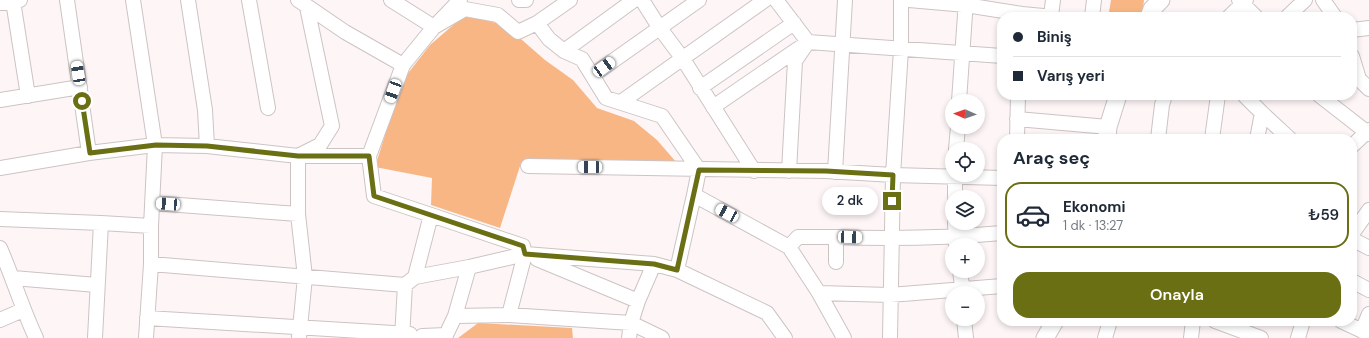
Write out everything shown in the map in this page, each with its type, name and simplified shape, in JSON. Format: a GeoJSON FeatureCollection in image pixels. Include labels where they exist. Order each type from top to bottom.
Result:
{"type":"FeatureCollection","features":[{"type":"Feature","properties":{"kind":"main road"},"geometry":{"type":"LineString","coordinates":[[1108,133],[1117,100]]}},
{"type":"Feature","properties":{"kind":"main road"},"geometry":{"type":"LineString","coordinates":[[1045,338],[1052,326]]}},
{"type":"Feature","properties":{"kind":"street"},"geometry":{"type":"LineString","coordinates":[[67,0],[90,153]]}},
{"type":"Feature","properties":{"kind":"street"},"geometry":{"type":"LineString","coordinates":[[133,0],[156,145],[154,203],[151,226],[152,264],[146,338]]}},
{"type":"Feature","properties":{"kind":"street"},"geometry":{"type":"LineString","coordinates":[[188,0],[205,110],[207,146]]}},
{"type":"Feature","properties":{"kind":"street"},"geometry":{"type":"LineString","coordinates":[[249,0],[268,108]]}},
{"type":"Feature","properties":{"kind":"street"},"geometry":{"type":"LineString","coordinates":[[391,0],[434,27]]}},
{"type":"Feature","properties":{"kind":"street"},"geometry":{"type":"LineString","coordinates":[[460,0],[434,27],[403,65],[369,156],[374,196],[523,246],[525,254],[509,315]]}},
{"type":"Feature","properties":{"kind":"street"},"geometry":{"type":"LineString","coordinates":[[519,0],[526,0]]}},
{"type":"Feature","properties":{"kind":"street"},"geometry":{"type":"LineString","coordinates":[[434,27],[465,9],[498,15],[518,32],[537,23],[570,0]]}},
{"type":"Feature","properties":{"kind":"street"},"geometry":{"type":"LineString","coordinates":[[564,51],[634,0]]}},
{"type":"Feature","properties":{"kind":"street"},"geometry":{"type":"LineString","coordinates":[[642,0],[659,27],[683,59],[700,88],[754,170]]}},
{"type":"Feature","properties":{"kind":"street"},"geometry":{"type":"LineString","coordinates":[[593,76],[659,27],[699,0]]}},
{"type":"Feature","properties":{"kind":"street"},"geometry":{"type":"LineString","coordinates":[[621,102],[765,0]]}},
{"type":"Feature","properties":{"kind":"street"},"geometry":{"type":"LineString","coordinates":[[776,0],[808,42]]}},
{"type":"Feature","properties":{"kind":"street"},"geometry":{"type":"LineString","coordinates":[[835,172],[844,44],[845,0]]}},
{"type":"Feature","properties":{"kind":"street"},"geometry":{"type":"LineString","coordinates":[[890,338],[893,175],[902,49],[901,0]]}},
{"type":"Feature","properties":{"kind":"street"},"geometry":{"type":"LineString","coordinates":[[909,0],[966,2],[1009,12]]}},
{"type":"Feature","properties":{"kind":"street"},"geometry":{"type":"LineString","coordinates":[[1052,12],[1053,0]]}},
{"type":"Feature","properties":{"kind":"street"},"geometry":{"type":"LineString","coordinates":[[1093,12],[1094,0]]}},
{"type":"Feature","properties":{"kind":"street"},"geometry":{"type":"LineString","coordinates":[[1293,12],[1305,0]]}},
{"type":"Feature","properties":{"kind":"street"},"geometry":{"type":"LineString","coordinates":[[1323,0],[1331,12]]}},
{"type":"Feature","properties":{"kind":"street"},"geometry":{"type":"LineString","coordinates":[[11,1],[28,96]]}},
{"type":"Feature","properties":{"kind":"street"},"geometry":{"type":"LineString","coordinates":[[1233,12],[1243,1],[1252,12]]}},
{"type":"Feature","properties":{"kind":"street"},"geometry":{"type":"LineString","coordinates":[[959,94],[966,2]]}},
{"type":"Feature","properties":{"kind":"street"},"geometry":{"type":"LineString","coordinates":[[298,156],[320,145],[332,126],[302,3]]}},
{"type":"Feature","properties":{"kind":"street"},"geometry":{"type":"LineString","coordinates":[[302,3],[345,32],[403,65]]}},
{"type":"Feature","properties":{"kind":"street"},"geometry":{"type":"LineString","coordinates":[[537,23],[549,39],[564,51],[582,60],[606,98],[662,116],[699,170],[677,270]]}},
{"type":"Feature","properties":{"kind":"street"},"geometry":{"type":"LineString","coordinates":[[700,88],[794,23]]}},
{"type":"Feature","properties":{"kind":"street"},"geometry":{"type":"LineString","coordinates":[[1357,29],[1369,28]]}},
{"type":"Feature","properties":{"kind":"street"},"geometry":{"type":"LineString","coordinates":[[789,171],[795,61],[808,42]]}},
{"type":"Feature","properties":{"kind":"street"},"geometry":{"type":"LineString","coordinates":[[713,107],[808,42],[997,56]]}},
{"type":"Feature","properties":{"kind":"street"},"geometry":{"type":"LineString","coordinates":[[1357,72],[1359,79],[1369,89]]}},
{"type":"Feature","properties":{"kind":"street"},"geometry":{"type":"LineString","coordinates":[[0,100],[80,88]]}},
{"type":"Feature","properties":{"kind":"street"},"geometry":{"type":"LineString","coordinates":[[1017,134],[1018,100]]}},
{"type":"Feature","properties":{"kind":"street"},"geometry":{"type":"LineString","coordinates":[[1159,134],[1164,100]]}},
{"type":"Feature","properties":{"kind":"street"},"geometry":{"type":"LineString","coordinates":[[1213,134],[1217,100]]}},
{"type":"Feature","properties":{"kind":"street"},"geometry":{"type":"LineString","coordinates":[[1249,100],[1285,134]]}},
{"type":"Feature","properties":{"kind":"street"},"geometry":{"type":"LineString","coordinates":[[1326,100],[1368,132],[1357,142]]}},
{"type":"Feature","properties":{"kind":"street"},"geometry":{"type":"LineString","coordinates":[[1258,134],[1262,113]]}},
{"type":"Feature","properties":{"kind":"street"},"geometry":{"type":"LineString","coordinates":[[1017,119],[1108,133]]}},
{"type":"Feature","properties":{"kind":"street"},"geometry":{"type":"LineString","coordinates":[[0,168],[90,153],[156,145],[207,146],[298,156],[369,156]]}},
{"type":"Feature","properties":{"kind":"street"},"geometry":{"type":"LineString","coordinates":[[298,156],[298,214],[305,277],[300,332]]}},
{"type":"Feature","properties":{"kind":"street"},"geometry":{"type":"LineString","coordinates":[[528,166],[754,170],[945,176]]}},
{"type":"Feature","properties":{"kind":"street"},"geometry":{"type":"LineString","coordinates":[[985,177],[997,178]]}},
{"type":"Feature","properties":{"kind":"street"},"geometry":{"type":"LineString","coordinates":[[694,195],[789,247],[819,293],[844,338]]}},
{"type":"Feature","properties":{"kind":"street"},"geometry":{"type":"LineString","coordinates":[[154,203],[298,214]]}},
{"type":"Feature","properties":{"kind":"street"},"geometry":{"type":"LineString","coordinates":[[1357,227],[1369,210]]}},
{"type":"Feature","properties":{"kind":"street"},"geometry":{"type":"LineString","coordinates":[[402,336],[410,281],[431,215]]}},
{"type":"Feature","properties":{"kind":"street"},"geometry":{"type":"LineString","coordinates":[[0,219],[151,226]]}},
{"type":"Feature","properties":{"kind":"street"},"geometry":{"type":"LineString","coordinates":[[94,338],[101,223]]}},
{"type":"Feature","properties":{"kind":"street"},"geometry":{"type":"LineString","coordinates":[[973,238],[997,234]]}},
{"type":"Feature","properties":{"kind":"street"},"geometry":{"type":"LineString","coordinates":[[789,247],[798,237],[836,236],[945,241]]}},
{"type":"Feature","properties":{"kind":"street"},"geometry":{"type":"LineString","coordinates":[[836,236],[836,262]]}},
{"type":"Feature","properties":{"kind":"street"},"geometry":{"type":"LineString","coordinates":[[1357,242],[1369,248]]}},
{"type":"Feature","properties":{"kind":"street"},"geometry":{"type":"LineString","coordinates":[[0,247],[13,278],[23,310],[36,338]]}},
{"type":"Feature","properties":{"kind":"street"},"geometry":{"type":"LineString","coordinates":[[525,254],[638,301]]}},
{"type":"Feature","properties":{"kind":"street"},"geometry":{"type":"LineString","coordinates":[[152,264],[305,277],[410,281],[525,254],[654,264],[677,270],[767,312],[785,338]]}},
{"type":"Feature","properties":{"kind":"street"},"geometry":{"type":"LineString","coordinates":[[630,338],[631,324],[638,301],[654,264]]}},
{"type":"Feature","properties":{"kind":"street"},"geometry":{"type":"LineString","coordinates":[[147,318],[300,332],[422,337],[446,335],[455,316],[469,268]]}},
{"type":"Feature","properties":{"kind":"street"},"geometry":{"type":"LineString","coordinates":[[13,278],[97,285]]}},
{"type":"Feature","properties":{"kind":"street"},"geometry":{"type":"LineString","coordinates":[[1357,284],[1369,290]]}},
{"type":"Feature","properties":{"kind":"street"},"geometry":{"type":"LineString","coordinates":[[985,288],[997,287]]}},
{"type":"Feature","properties":{"kind":"street"},"geometry":{"type":"LineString","coordinates":[[819,293],[890,295],[945,292]]}},
{"type":"Feature","properties":{"kind":"street"},"geometry":{"type":"LineString","coordinates":[[0,320],[23,310]]}},
{"type":"Feature","properties":{"kind":"street"},"geometry":{"type":"LineString","coordinates":[[1352,326],[1366,332],[1369,314]]}},
{"type":"Feature","properties":{"kind":"street"},"geometry":{"type":"LineString","coordinates":[[455,316],[509,315],[631,324],[662,338]]}},
{"type":"Feature","properties":{"kind":"street"},"geometry":{"type":"LineString","coordinates":[[965,326],[966,338]]}},
{"type":"Feature","properties":{"kind":"street"},"geometry":{"type":"LineString","coordinates":[[1105,338],[1109,326]]}},
{"type":"Feature","properties":{"kind":"street"},"geometry":{"type":"LineString","coordinates":[[1191,338],[1192,326]]}},
{"type":"Feature","properties":{"kind":"street"},"geometry":{"type":"LineString","coordinates":[[1231,326],[1253,333]]}},
{"type":"Feature","properties":{"kind":"street"},"geometry":{"type":"LineString","coordinates":[[1298,338],[1302,326]]}},
{"type":"Feature","properties":{"kind":"street"},"geometry":{"type":"LineString","coordinates":[[1040,338],[1045,338]]}},
{"type":"Feature","properties":{"kind":"shaded area"},"geometry":{"type":"Polygon","coordinates":[[[1111,0],[1144,0],[1143,12],[1109,12],[1111,0]]]}},
{"type":"Feature","properties":{"kind":"shaded area"},"geometry":{"type":"Polygon","coordinates":[[[466,14],[506,26],[545,60],[573,80],[597,108],[634,121],[657,140],[677,163],[667,166],[521,163],[500,228],[431,205],[432,178],[375,167],[402,81],[430,45],[466,14]]]}},
{"type":"Feature","properties":{"kind":"shaded area"},"geometry":{"type":"Polygon","coordinates":[[[478,323],[572,328],[573,338],[458,338],[478,323]]]}},
{"type":"Feature","properties":{"kind":"route"},"geometry":{"type":"LineString","coordinates":[[82,101],[90,153],[156,145],[207,146],[298,156],[369,156],[374,196],[523,246],[525,254],[654,264],[677,270],[699,170],[826,171],[893,175],[892,201]]}}]}
